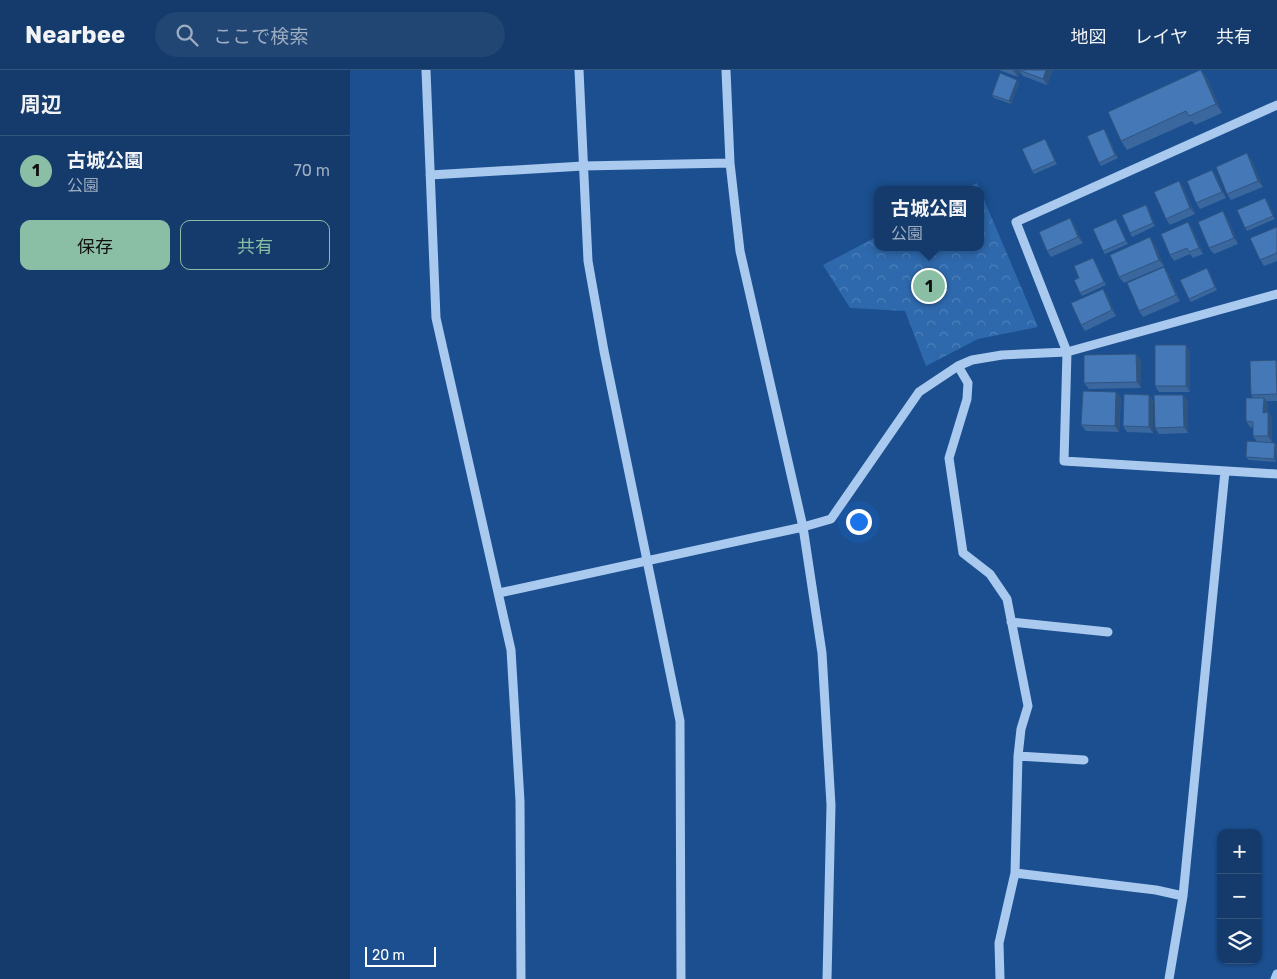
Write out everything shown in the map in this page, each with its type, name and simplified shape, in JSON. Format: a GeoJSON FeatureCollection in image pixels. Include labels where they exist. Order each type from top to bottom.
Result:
{"type":"FeatureCollection","features":[{"type":"Feature","properties":{"kind":"street"},"geometry":{"type":"LineString","coordinates":[[426,70],[436,318],[511,650],[520,801],[521,979]]}},
{"type":"Feature","properties":{"kind":"street"},"geometry":{"type":"LineString","coordinates":[[579,70],[588,261],[604,351],[680,721],[681,979]]}},
{"type":"Feature","properties":{"kind":"street"},"geometry":{"type":"LineString","coordinates":[[726,70],[730,163],[740,251],[803,527],[822,653],[831,795],[827,979]]}},
{"type":"Feature","properties":{"kind":"street"},"geometry":{"type":"LineString","coordinates":[[1277,105],[1016,222],[1067,352],[1064,461],[1277,474]]}},
{"type":"Feature","properties":{"kind":"street"},"geometry":{"type":"LineString","coordinates":[[430,176],[583,166],[730,163]]}},
{"type":"Feature","properties":{"kind":"street"},"geometry":{"type":"LineString","coordinates":[[499,593],[803,527],[831,519],[919,392],[958,366],[972,360],[1002,355],[1067,352],[1277,294]]}},
{"type":"Feature","properties":{"kind":"street"},"geometry":{"type":"LineString","coordinates":[[958,366],[968,383],[967,399],[949,458],[963,553],[990,574],[1007,599],[1028,706],[1021,729],[1018,756],[1015,873],[999,943],[1000,979]]}},
{"type":"Feature","properties":{"kind":"street"},"geometry":{"type":"LineString","coordinates":[[1169,979],[1183,896],[1225,471]]}},
{"type":"Feature","properties":{"kind":"street"},"geometry":{"type":"LineString","coordinates":[[1012,622],[1108,632]]}},
{"type":"Feature","properties":{"kind":"street"},"geometry":{"type":"LineString","coordinates":[[1018,756],[1084,760]]}},
{"type":"Feature","properties":{"kind":"street"},"geometry":{"type":"LineString","coordinates":[[1015,873],[1156,890],[1183,896]]}},
{"type":"Feature","properties":{"kind":"street"},"geometry":{"type":"LineString","coordinates":[[1275,979],[1277,974]]}},
{"type":"Feature","properties":{"kind":"green space"},"geometry":{"type":"Polygon","coordinates":[[[984,199],[1038,327],[978,339],[926,366],[905,311],[850,308],[823,265],[874,238],[874,251],[984,251],[984,199]]]}},
{"type":"Feature","properties":{"kind":"building"},"geometry":{"type":"Polygon","coordinates":[[[1019,70],[1046,70],[1043,79],[1019,70]]]}},
{"type":"Feature","properties":{"kind":"building"},"geometry":{"type":"Polygon","coordinates":[[[1200,70],[1216,104],[1189,116],[1186,111],[1121,141],[1108,112],[1200,70]]]}},
{"type":"Feature","properties":{"kind":"building"},"geometry":{"type":"Polygon","coordinates":[[[1000,73],[1017,80],[1009,101],[992,95],[1000,73]]]}},
{"type":"Feature","properties":{"kind":"building"},"geometry":{"type":"Polygon","coordinates":[[[1104,129],[1115,155],[1099,163],[1087,136],[1104,129]]]}},
{"type":"Feature","properties":{"kind":"building"},"geometry":{"type":"Polygon","coordinates":[[[1045,139],[1055,161],[1032,171],[1022,149],[1045,139]]]}},
{"type":"Feature","properties":{"kind":"building"},"geometry":{"type":"Polygon","coordinates":[[[1247,153],[1258,181],[1227,194],[1216,167],[1247,153]]]}},
{"type":"Feature","properties":{"kind":"building"},"geometry":{"type":"Polygon","coordinates":[[[1212,170],[1222,192],[1196,203],[1187,181],[1212,170]]]}},
{"type":"Feature","properties":{"kind":"building"},"geometry":{"type":"Polygon","coordinates":[[[1179,181],[1190,208],[1166,219],[1154,192],[1179,181]]]}},
{"type":"Feature","properties":{"kind":"building"},"geometry":{"type":"Polygon","coordinates":[[[1265,198],[1273,216],[1245,228],[1237,210],[1265,198]]]}},
{"type":"Feature","properties":{"kind":"building"},"geometry":{"type":"Polygon","coordinates":[[[1146,205],[1153,223],[1130,233],[1122,215],[1146,205]]]}},
{"type":"Feature","properties":{"kind":"building"},"geometry":{"type":"Polygon","coordinates":[[[1223,211],[1234,238],[1209,248],[1198,222],[1223,211]]]}},
{"type":"Feature","properties":{"kind":"building"},"geometry":{"type":"Polygon","coordinates":[[[1070,218],[1078,237],[1047,251],[1039,232],[1070,218]]]}},
{"type":"Feature","properties":{"kind":"building"},"geometry":{"type":"Polygon","coordinates":[[[1116,219],[1126,241],[1103,251],[1093,229],[1116,219]]]}},
{"type":"Feature","properties":{"kind":"building"},"geometry":{"type":"Polygon","coordinates":[[[1188,222],[1199,248],[1189,252],[1187,248],[1170,255],[1161,234],[1188,222]]]}},
{"type":"Feature","properties":{"kind":"building"},"geometry":{"type":"Polygon","coordinates":[[[1277,227],[1277,253],[1260,260],[1250,238],[1277,227]]]}},
{"type":"Feature","properties":{"kind":"building"},"geometry":{"type":"Polygon","coordinates":[[[1150,237],[1159,260],[1119,277],[1110,255],[1150,237]]]}},
{"type":"Feature","properties":{"kind":"building"},"geometry":{"type":"Polygon","coordinates":[[[1093,258],[1104,282],[1080,293],[1074,280],[1079,278],[1074,266],[1093,258]]]}},
{"type":"Feature","properties":{"kind":"building"},"geometry":{"type":"Polygon","coordinates":[[[1164,267],[1176,295],[1139,311],[1127,283],[1164,267]]]}},
{"type":"Feature","properties":{"kind":"building"},"geometry":{"type":"Polygon","coordinates":[[[1207,268],[1215,287],[1189,299],[1180,280],[1207,268]]]}},
{"type":"Feature","properties":{"kind":"building"},"geometry":{"type":"Polygon","coordinates":[[[1103,289],[1112,310],[1081,325],[1071,303],[1103,289]]]}},
{"type":"Feature","properties":{"kind":"building"},"geometry":{"type":"Polygon","coordinates":[[[1155,345],[1186,345],[1186,386],[1155,386],[1155,345]]]}},
{"type":"Feature","properties":{"kind":"building"},"geometry":{"type":"Polygon","coordinates":[[[1136,354],[1137,382],[1084,383],[1084,355],[1136,354]]]}},
{"type":"Feature","properties":{"kind":"building"},"geometry":{"type":"Polygon","coordinates":[[[1276,360],[1277,394],[1251,395],[1250,361],[1276,360]]]}},
{"type":"Feature","properties":{"kind":"building"},"geometry":{"type":"Polygon","coordinates":[[[1083,391],[1116,392],[1115,426],[1081,425],[1083,391]]]}},
{"type":"Feature","properties":{"kind":"building"},"geometry":{"type":"Polygon","coordinates":[[[1124,394],[1149,395],[1149,427],[1123,426],[1124,394]]]}},
{"type":"Feature","properties":{"kind":"building"},"geometry":{"type":"Polygon","coordinates":[[[1154,395],[1183,395],[1184,427],[1155,428],[1154,395]]]}},
{"type":"Feature","properties":{"kind":"building"},"geometry":{"type":"Polygon","coordinates":[[[1246,398],[1264,398],[1263,413],[1268,412],[1268,436],[1253,436],[1253,422],[1246,421],[1246,398]]]}},
{"type":"Feature","properties":{"kind":"building"},"geometry":{"type":"Polygon","coordinates":[[[1247,441],[1275,443],[1274,459],[1246,457],[1247,441]]]}},
{"type":"Feature","properties":{"kind":"place","name":"古城公園"},"geometry":{"type":"Point","coordinates":[929,286]}}]}
